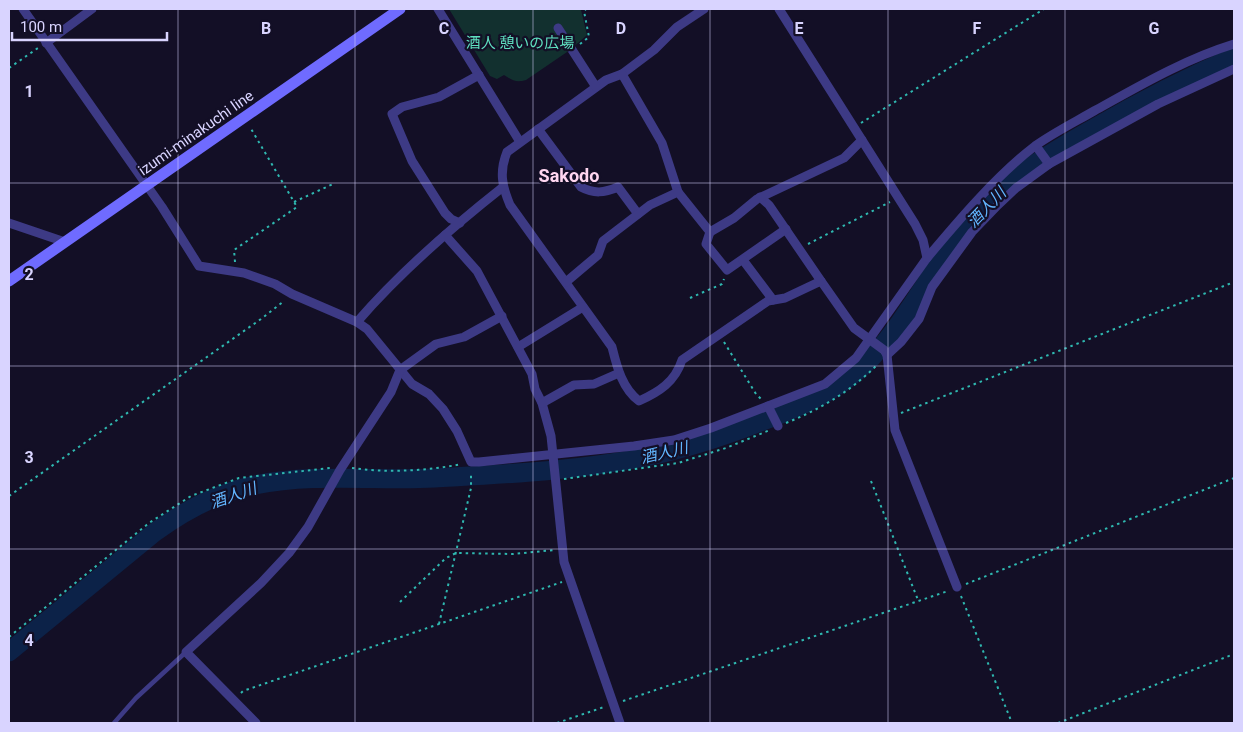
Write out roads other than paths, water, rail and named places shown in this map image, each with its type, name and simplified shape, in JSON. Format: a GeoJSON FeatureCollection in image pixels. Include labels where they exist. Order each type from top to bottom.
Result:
{"type":"FeatureCollection","features":[{"type":"Feature","properties":{"kind":"main road","name":"izumi-minakuchi line"},"geometry":{"type":"LineString","coordinates":[[9,281],[400,9]]}},
{"type":"Feature","properties":{"kind":"street"},"geometry":{"type":"LineString","coordinates":[[23,9],[162,207],[199,266],[235,272],[274,284],[292,294],[357,322],[367,329],[412,384],[429,394],[443,409],[457,431],[471,462],[634,446],[674,440],[711,428],[825,384],[856,358],[868,338],[927,258],[992,185],[1036,146],[1120,96],[1212,50],[1234,44]]}},
{"type":"Feature","properties":{"kind":"street"},"geometry":{"type":"LineString","coordinates":[[46,43],[92,9]]}},
{"type":"Feature","properties":{"kind":"street"},"geometry":{"type":"LineString","coordinates":[[438,9],[520,142]]}},
{"type":"Feature","properties":{"kind":"street"},"geometry":{"type":"LineString","coordinates":[[704,9],[677,27],[654,50],[622,74],[606,80],[507,152],[502,164],[503,187],[510,205],[612,347],[619,373],[632,396],[639,401],[656,393],[671,381],[678,371],[682,360],[768,301],[785,298],[821,281]]}},
{"type":"Feature","properties":{"kind":"street"},"geometry":{"type":"LineString","coordinates":[[779,9],[898,197],[923,240],[927,258]]}},
{"type":"Feature","properties":{"kind":"street"},"geometry":{"type":"LineString","coordinates":[[558,28],[596,87]]}},
{"type":"Feature","properties":{"kind":"street"},"geometry":{"type":"LineString","coordinates":[[887,356],[902,342],[919,319],[932,287],[972,232],[998,204],[1049,164],[1158,104],[1234,69]]}},
{"type":"Feature","properties":{"kind":"street"},"geometry":{"type":"LineString","coordinates":[[622,74],[662,143],[678,192],[710,232]]}},
{"type":"Feature","properties":{"kind":"street"},"geometry":{"type":"LineString","coordinates":[[460,223],[451,219],[445,213],[412,161],[392,114],[402,107],[440,97],[479,75]]}},
{"type":"Feature","properties":{"kind":"street"},"geometry":{"type":"LineString","coordinates":[[538,129],[581,187],[592,192],[610,191],[618,188],[638,214]]}},
{"type":"Feature","properties":{"kind":"street"},"geometry":{"type":"LineString","coordinates":[[786,229],[727,270],[706,244],[710,232],[734,218],[760,197],[844,158],[862,140]]}},
{"type":"Feature","properties":{"kind":"street"},"geometry":{"type":"LineString","coordinates":[[1036,146],[1049,164]]}},
{"type":"Feature","properties":{"kind":"street"},"geometry":{"type":"LineString","coordinates":[[357,322],[386,288],[445,235],[503,187]]}},
{"type":"Feature","properties":{"kind":"street"},"geometry":{"type":"LineString","coordinates":[[566,282],[598,255],[603,242],[650,205],[678,192]]}},
{"type":"Feature","properties":{"kind":"street"},"geometry":{"type":"LineString","coordinates":[[760,197],[769,205],[854,328],[884,350],[887,356],[894,430],[957,587]]}},
{"type":"Feature","properties":{"kind":"street"},"geometry":{"type":"LineString","coordinates":[[9,223],[66,242]]}},
{"type":"Feature","properties":{"kind":"street"},"geometry":{"type":"LineString","coordinates":[[445,235],[477,271],[532,374],[535,389],[542,403],[554,454],[561,549],[569,580],[620,723]]}},
{"type":"Feature","properties":{"kind":"street"},"geometry":{"type":"LineString","coordinates":[[743,260],[773,300]]}},
{"type":"Feature","properties":{"kind":"street"},"geometry":{"type":"LineString","coordinates":[[518,347],[583,308]]}},
{"type":"Feature","properties":{"kind":"street"},"geometry":{"type":"LineString","coordinates":[[256,723],[186,652],[261,583],[290,553],[308,527],[342,467],[390,392],[400,370],[436,344],[464,337],[502,316]]}},
{"type":"Feature","properties":{"kind":"street"},"geometry":{"type":"LineString","coordinates":[[542,403],[574,385],[594,384],[619,373]]}},
{"type":"Feature","properties":{"kind":"street"},"geometry":{"type":"LineString","coordinates":[[768,406],[778,426]]}},
{"type":"Feature","properties":{"kind":"lane"},"geometry":{"type":"LineString","coordinates":[[114,723],[136,698],[186,652]]}},
{"type":"Feature","properties":{"kind":"waterway","name":"酒人川"},"geometry":{"type":"LineString","coordinates":[[9,652],[155,532],[202,503],[228,492],[277,481],[300,479],[435,478],[540,471],[619,462],[705,442],[776,416],[815,399],[839,385],[873,357],[901,321],[964,228],[1003,188],[1048,155],[1080,136],[1164,90],[1234,57]]}},
{"type":"Feature","properties":{"kind":"district","name":"Sakodo"},"geometry":{"type":"Point","coordinates":[569,176]}},
{"type":"Feature","properties":{"kind":"park label","name":"酒人 憩いの広場"},"geometry":{"type":"Point","coordinates":[520,43]}}]}
